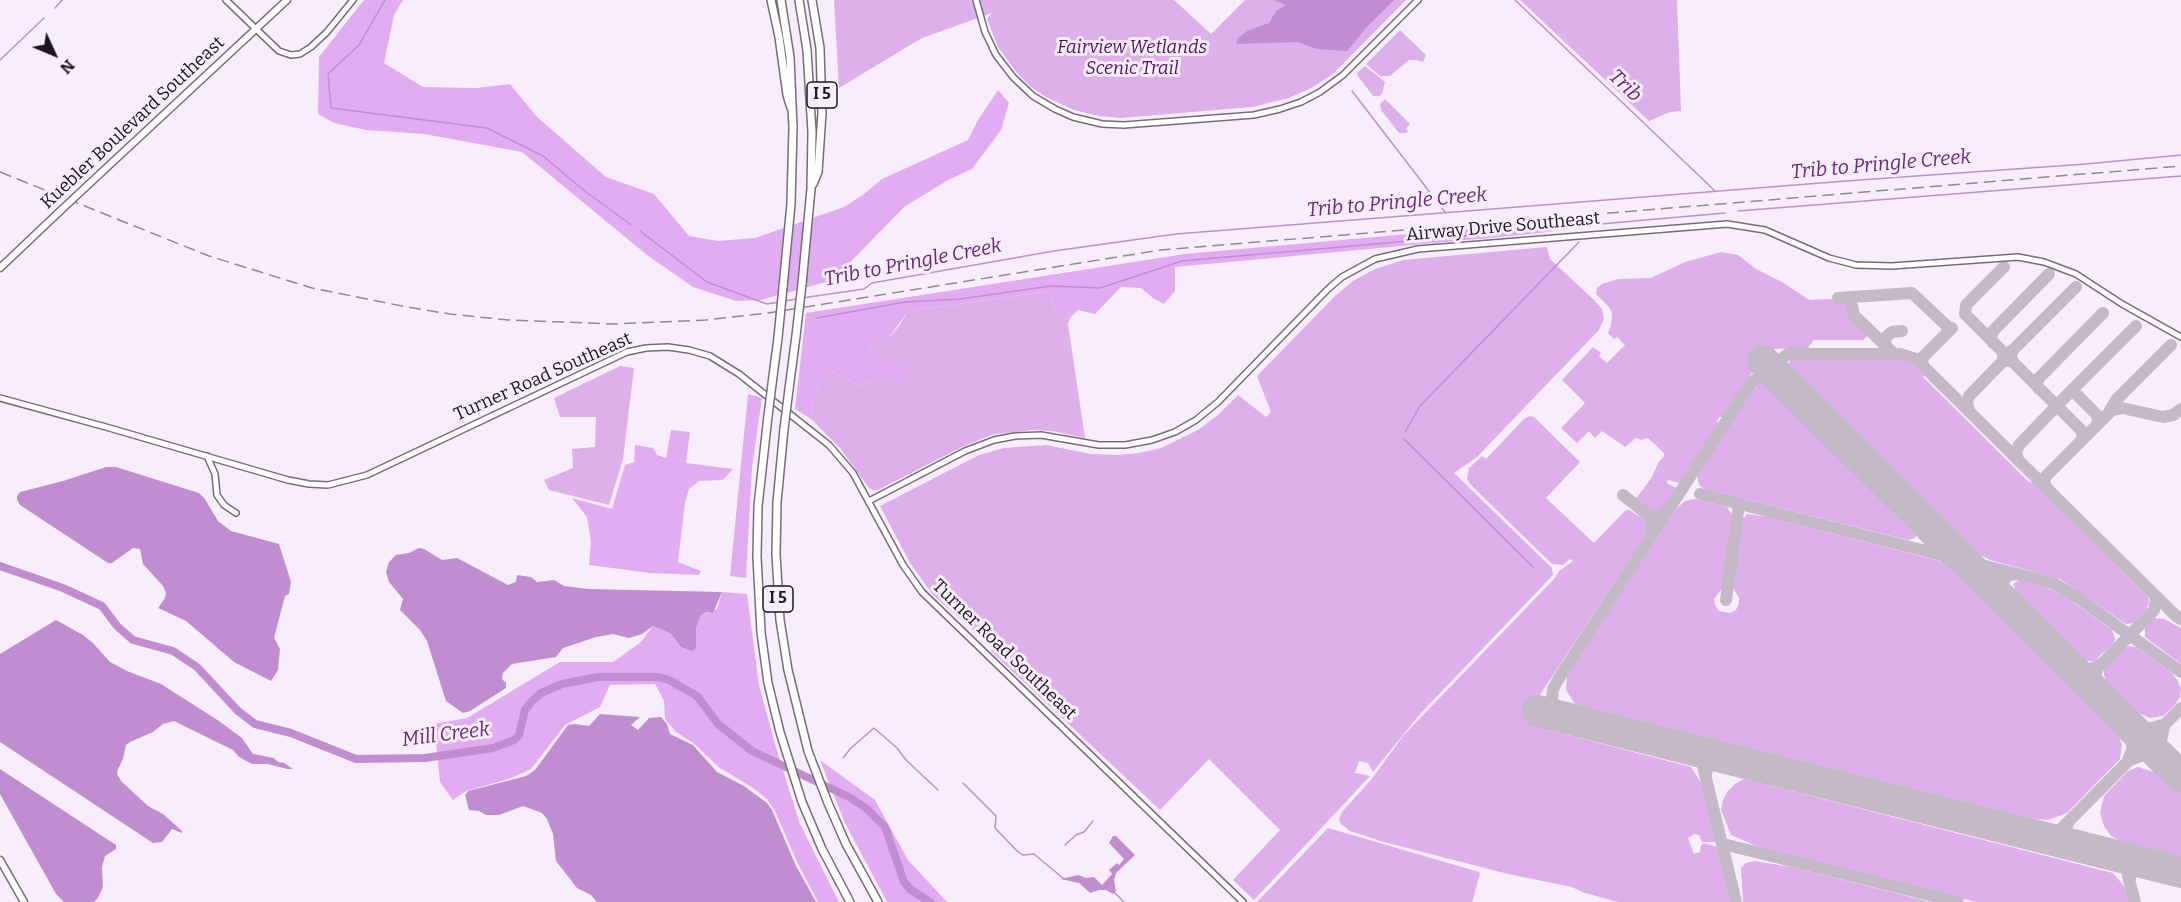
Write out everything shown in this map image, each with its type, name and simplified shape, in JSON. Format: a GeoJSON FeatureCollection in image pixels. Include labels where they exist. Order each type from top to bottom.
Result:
{"type":"FeatureCollection","features":[{"type":"Feature","properties":{"kind":"highway"},"geometry":{"type":"LineString","coordinates":[[771,0],[783,58],[787,95],[793,114]]}},
{"type":"Feature","properties":{"kind":"highway","name":"I 5"},"geometry":{"type":"LineString","coordinates":[[781,0],[790,57],[793,114],[791,204],[758,506],[757,574],[761,632],[768,683],[797,789],[822,849],[850,902]]}},
{"type":"Feature","properties":{"kind":"highway","name":"I 5"},"geometry":{"type":"LineString","coordinates":[[800,0],[810,89],[811,189],[776,521],[780,620],[795,704],[813,764],[846,844],[878,902]]}},
{"type":"Feature","properties":{"kind":"highway","name":"I 5"},"geometry":{"type":"LineString","coordinates":[[811,189],[818,172],[822,119],[820,48],[812,0]]}},
{"type":"Feature","properties":{"kind":"main road"},"geometry":{"type":"LineString","coordinates":[[226,0],[279,51],[291,55],[300,54],[311,47],[327,32],[352,0]]}},
{"type":"Feature","properties":{"kind":"main road","name":"Kuebler Boulevard Southeast"},"geometry":{"type":"LineString","coordinates":[[0,268],[287,0]]}},
{"type":"Feature","properties":{"kind":"main road"},"geometry":{"type":"LineString","coordinates":[[976,0],[984,32],[992,48],[1007,70],[1025,89],[1063,114],[1092,122],[1124,126],[1254,115],[1301,102],[1327,88],[1344,75],[1418,0]]}},
{"type":"Feature","properties":{"kind":"main road","name":"Airway Drive Southeast"},"geometry":{"type":"LineString","coordinates":[[869,501],[965,451],[994,440],[1041,435],[1094,444],[1125,445],[1152,440],[1182,428],[1218,402],[1335,283],[1369,262],[1401,251],[1728,224],[1765,230],[1829,258],[1863,266],[1892,266],[2001,257],[2037,260],[2076,274],[2122,304],[2181,337]]}},
{"type":"Feature","properties":{"kind":"main road","name":"Turner Road Southeast"},"geometry":{"type":"LineString","coordinates":[[0,398],[303,483],[322,485],[342,483],[367,475],[619,356],[646,348],[668,347],[710,356],[739,374],[829,445],[852,473],[903,565],[927,597],[1243,902]]}},
{"type":"Feature","properties":{"kind":"main road"},"geometry":{"type":"LineString","coordinates":[[207,456],[215,474],[217,495],[236,513]]}},
{"type":"Feature","properties":{"kind":"main road"},"geometry":{"type":"LineString","coordinates":[[0,860],[24,902]]}},
{"type":"Feature","properties":{"kind":"green space","name":"Fairview Wetlands Scenic Trail"},"geometry":{"type":"Polygon","coordinates":[[[834,0],[1174,0],[1211,34],[1245,0],[1406,0],[1333,74],[1313,87],[1289,98],[1252,107],[1121,118],[1074,110],[1031,87],[1017,73],[998,47],[987,19],[992,13],[922,38],[839,88],[834,0]]]}},
{"type":"Feature","properties":{"kind":"green space"},"geometry":{"type":"Polygon","coordinates":[[[1520,0],[1677,0],[1681,111],[1670,112],[1649,121],[1520,0]]]}},
{"type":"Feature","properties":{"kind":"green space"},"geometry":{"type":"Polygon","coordinates":[[[1400,30],[1426,55],[1423,62],[1409,60],[1390,76],[1380,76],[1366,64],[1400,30]]]}},
{"type":"Feature","properties":{"kind":"green space"},"geometry":{"type":"Polygon","coordinates":[[[1365,66],[1385,82],[1382,94],[1379,96],[1373,96],[1358,76],[1357,73],[1365,66]]]}},
{"type":"Feature","properties":{"kind":"green space"},"geometry":{"type":"Polygon","coordinates":[[[1385,99],[1410,124],[1406,133],[1399,133],[1381,110],[1380,104],[1385,99]]]}},
{"type":"Feature","properties":{"kind":"green space"},"geometry":{"type":"Polygon","coordinates":[[[1547,247],[1550,259],[1602,309],[1604,319],[1599,330],[1477,457],[1454,473],[1552,568],[1553,575],[1420,714],[1373,772],[1368,763],[1359,761],[1355,773],[1370,776],[1254,900],[1233,880],[1280,830],[1209,759],[1160,810],[991,651],[993,648],[933,595],[910,563],[880,506],[979,455],[1004,448],[1046,445],[1091,454],[1139,453],[1161,448],[1198,430],[1218,415],[1238,395],[1266,417],[1271,412],[1257,376],[1334,297],[1353,281],[1375,269],[1403,260],[1547,247]]]}},
{"type":"Feature","properties":{"kind":"green space"},"geometry":{"type":"Polygon","coordinates":[[[1721,252],[1738,255],[1756,269],[1810,300],[1830,299],[1847,302],[1851,316],[1867,332],[1867,337],[1863,340],[1814,340],[1808,348],[1772,351],[1752,372],[1723,417],[1719,417],[1718,424],[1679,483],[1668,480],[1667,483],[1676,488],[1663,508],[1652,511],[1635,500],[1652,477],[1664,453],[1648,438],[1641,440],[1636,438],[1625,447],[1602,431],[1595,438],[1589,431],[1577,443],[1561,428],[1585,403],[1562,380],[1593,347],[1601,353],[1599,356],[1607,363],[1625,345],[1617,337],[1614,339],[1608,333],[1612,313],[1596,294],[1597,288],[1618,279],[1651,278],[1685,262],[1721,252]]]}},
{"type":"Feature","properties":{"kind":"green space"},"geometry":{"type":"Polygon","coordinates":[[[1049,291],[1057,315],[1070,318],[1068,324],[1085,438],[1052,431],[1032,430],[991,435],[960,448],[878,490],[873,490],[869,488],[840,448],[811,419],[812,399],[827,369],[858,385],[879,380],[904,365],[885,363],[869,354],[872,346],[888,339],[908,311],[1049,291]]]}},
{"type":"Feature","properties":{"kind":"green space"},"geometry":{"type":"Polygon","coordinates":[[[1897,359],[1908,361],[1916,366],[1925,375],[1923,377],[2030,483],[2032,481],[2148,597],[2149,603],[2146,610],[2133,623],[2126,624],[2060,579],[1990,560],[1965,547],[1790,373],[1788,364],[1790,360],[1897,359]]]}},
{"type":"Feature","properties":{"kind":"green space"},"geometry":{"type":"Polygon","coordinates":[[[620,366],[634,368],[623,459],[609,505],[549,490],[544,480],[573,468],[572,449],[595,447],[596,417],[560,417],[554,398],[620,366]]]}},
{"type":"Feature","properties":{"kind":"green space"},"geometry":{"type":"Polygon","coordinates":[[[1761,382],[1771,385],[1916,528],[1915,538],[1908,540],[1704,489],[1699,485],[1697,475],[1753,390],[1761,382]]]}},
{"type":"Feature","properties":{"kind":"green space"},"geometry":{"type":"Polygon","coordinates":[[[1529,416],[1534,417],[1580,462],[1546,498],[1594,543],[1625,511],[1629,510],[1647,521],[1648,527],[1646,534],[1540,695],[1533,726],[1691,767],[1703,786],[1716,842],[1702,842],[1699,835],[1694,834],[1688,838],[1694,854],[1700,852],[1703,843],[1718,847],[1731,902],[1618,902],[1572,887],[1508,874],[1384,842],[1350,831],[1341,824],[1339,819],[1342,812],[1371,780],[1403,736],[1554,579],[1559,571],[1573,561],[1570,559],[1563,565],[1552,564],[1467,479],[1469,468],[1482,456],[1486,459],[1529,416]]]}},
{"type":"Feature","properties":{"kind":"green space"},"geometry":{"type":"Polygon","coordinates":[[[1695,499],[1727,507],[1733,516],[1725,585],[1714,599],[1719,611],[1730,613],[1736,610],[1739,603],[1739,598],[1732,586],[1740,523],[1747,514],[1767,517],[1948,563],[1956,568],[2113,724],[2122,744],[2120,759],[2067,813],[2048,820],[2034,819],[1575,704],[1566,690],[1567,676],[1676,509],[1685,501],[1695,499]]]}},
{"type":"Feature","properties":{"kind":"green space"},"geometry":{"type":"Polygon","coordinates":[[[2019,580],[2048,588],[2067,598],[2112,630],[2115,639],[2113,644],[2094,661],[2088,661],[2073,654],[2019,600],[2013,584],[2019,580]]]}},
{"type":"Feature","properties":{"kind":"green space"},"geometry":{"type":"Polygon","coordinates":[[[2154,618],[2164,619],[2181,628],[2181,664],[2145,637],[2145,627],[2154,618]]]}},
{"type":"Feature","properties":{"kind":"green space"},"geometry":{"type":"Polygon","coordinates":[[[2129,646],[2136,647],[2172,673],[2178,681],[2181,689],[2180,697],[2163,716],[2150,718],[2128,708],[2110,691],[2104,669],[2123,649],[2129,646]]]}},
{"type":"Feature","properties":{"kind":"green space"},"geometry":{"type":"Polygon","coordinates":[[[2138,767],[2166,776],[2181,791],[2181,856],[2121,841],[2111,836],[2104,826],[2100,813],[2104,796],[2128,771],[2138,767]]]}},
{"type":"Feature","properties":{"kind":"green space"},"geometry":{"type":"Polygon","coordinates":[[[1744,779],[2113,873],[2124,886],[2130,902],[1976,902],[1756,846],[1731,835],[1721,810],[1728,791],[1744,779]]]}},
{"type":"Feature","properties":{"kind":"green space"},"geometry":{"type":"Polygon","coordinates":[[[1328,828],[1479,872],[1472,902],[1257,902],[1328,828]]]}},
{"type":"Feature","properties":{"kind":"green space"},"geometry":{"type":"Polygon","coordinates":[[[1755,861],[1791,867],[1931,902],[1743,902],[1741,868],[1746,863],[1755,861]]]}},
{"type":"Feature","properties":{"kind":"shaded area"},"geometry":{"type":"Polygon","coordinates":[[[364,0],[403,0],[394,15],[384,63],[423,87],[477,88],[510,84],[537,117],[606,177],[654,194],[689,236],[718,241],[755,238],[844,207],[882,179],[968,140],[998,90],[1009,103],[1001,130],[972,169],[948,180],[904,207],[833,280],[761,300],[736,301],[693,287],[647,255],[522,152],[424,134],[366,130],[334,123],[318,114],[319,57],[364,0]]]}},
{"type":"Feature","properties":{"kind":"shaded area"},"geometry":{"type":"Polygon","coordinates":[[[1274,0],[1394,0],[1347,51],[1317,49],[1298,42],[1236,43],[1238,38],[1247,31],[1269,23],[1276,11],[1286,5],[1274,0]]]}},
{"type":"Feature","properties":{"kind":"shaded area"},"geometry":{"type":"Polygon","coordinates":[[[1564,220],[1555,231],[1531,234],[1175,267],[1175,291],[1164,304],[1141,288],[1121,287],[1095,314],[1078,310],[1070,318],[1057,315],[1049,291],[908,311],[888,339],[872,346],[869,354],[885,362],[905,365],[904,381],[879,380],[858,385],[827,369],[812,399],[811,419],[795,409],[806,313],[1185,254],[1564,220]]]}},
{"type":"Feature","properties":{"kind":"shaded area"},"geometry":{"type":"Polygon","coordinates":[[[748,394],[762,398],[752,467],[746,578],[730,576],[748,394]]]}},
{"type":"Feature","properties":{"kind":"shaded area"},"geometry":{"type":"Polygon","coordinates":[[[671,430],[690,432],[686,463],[733,469],[723,480],[699,481],[689,489],[685,503],[678,562],[701,571],[699,575],[650,573],[589,565],[591,541],[587,517],[572,498],[612,509],[625,465],[634,462],[635,445],[653,448],[657,455],[666,458],[671,430]]]}},
{"type":"Feature","properties":{"kind":"shaded area"},"geometry":{"type":"Polygon","coordinates":[[[106,467],[116,467],[199,493],[218,521],[231,531],[279,544],[291,582],[274,638],[280,649],[278,670],[271,681],[234,662],[186,621],[158,608],[166,593],[163,586],[143,564],[140,549],[133,548],[112,563],[108,563],[20,505],[17,500],[20,492],[106,467]]]}},
{"type":"Feature","properties":{"kind":"shaded area"},"geometry":{"type":"Polygon","coordinates":[[[419,548],[442,560],[457,558],[508,585],[516,582],[517,575],[531,577],[537,582],[554,580],[564,586],[588,589],[722,592],[713,613],[707,612],[701,615],[696,628],[696,648],[692,651],[681,647],[671,634],[653,626],[642,634],[629,638],[613,634],[596,637],[563,648],[556,657],[512,664],[503,673],[502,679],[506,683],[506,688],[463,713],[446,701],[427,641],[420,630],[400,610],[403,599],[389,582],[386,572],[389,562],[396,555],[409,553],[419,548]]]}},
{"type":"Feature","properties":{"kind":"shaded area"},"geometry":{"type":"Polygon","coordinates":[[[722,592],[747,594],[759,685],[776,748],[800,824],[839,902],[818,902],[797,862],[775,811],[767,799],[720,768],[693,743],[676,732],[665,719],[664,701],[655,684],[610,685],[600,707],[565,725],[531,769],[509,779],[466,791],[453,800],[440,782],[434,724],[467,718],[560,662],[613,662],[641,642],[653,626],[671,634],[681,647],[696,648],[696,628],[701,615],[717,609],[722,592]]]}},
{"type":"Feature","properties":{"kind":"shaded area"},"geometry":{"type":"Polygon","coordinates":[[[56,620],[83,635],[110,662],[161,684],[219,721],[242,738],[253,754],[274,758],[293,769],[268,764],[252,764],[239,757],[233,750],[174,721],[163,724],[153,732],[126,745],[117,774],[121,781],[148,806],[163,814],[182,831],[182,833],[172,829],[162,842],[153,843],[0,742],[0,654],[56,620]]]}},
{"type":"Feature","properties":{"kind":"shaded area"},"geometry":{"type":"Polygon","coordinates":[[[600,714],[640,717],[631,725],[638,730],[649,718],[661,717],[667,724],[670,734],[693,745],[717,772],[744,786],[767,803],[796,866],[816,902],[597,902],[591,895],[577,888],[556,861],[553,834],[542,813],[523,806],[499,815],[486,815],[479,811],[469,810],[465,795],[468,791],[526,776],[535,770],[568,725],[589,726],[600,714]]]}},
{"type":"Feature","properties":{"kind":"shaded area"},"geometry":{"type":"Polygon","coordinates":[[[820,760],[875,800],[908,860],[947,902],[887,902],[845,823],[820,760]]]}},
{"type":"Feature","properties":{"kind":"shaded area"},"geometry":{"type":"Polygon","coordinates":[[[0,769],[116,845],[116,849],[105,856],[102,867],[103,887],[94,902],[64,902],[56,894],[0,794],[0,769]]]}},
{"type":"Feature","properties":{"kind":"shaded area"},"geometry":{"type":"Polygon","coordinates":[[[1113,836],[1116,836],[1135,855],[1116,873],[1114,880],[1116,891],[1113,894],[1106,890],[1090,893],[1079,883],[1061,879],[1078,875],[1086,878],[1094,877],[1102,885],[1112,874],[1109,870],[1117,863],[1119,865],[1124,859],[1109,843],[1113,836]]]}},
{"type":"Feature","properties":{"kind":"waterway"},"geometry":{"type":"LineString","coordinates":[[55,8],[62,0]]}},
{"type":"Feature","properties":{"kind":"waterway","name":"Trib to Pringle Creek"},"geometry":{"type":"LineString","coordinates":[[385,0],[359,45],[328,74],[331,108],[487,128],[543,156],[631,225]]}},
{"type":"Feature","properties":{"kind":"waterway","name":"Trib"},"geometry":{"type":"LineString","coordinates":[[1515,0],[1714,190]]}},
{"type":"Feature","properties":{"kind":"waterway"},"geometry":{"type":"LineString","coordinates":[[0,60],[44,18]]}},
{"type":"Feature","properties":{"kind":"waterway","name":"Trib"},"geometry":{"type":"LineString","coordinates":[[1352,91],[1445,212]]}},
{"type":"Feature","properties":{"kind":"waterway","name":"Trib to Pringle Creek"},"geometry":{"type":"LineString","coordinates":[[802,298],[864,289],[872,283],[1054,251],[1176,234],[2181,155]]}},
{"type":"Feature","properties":{"kind":"waterway","name":"Trib to Pringle Creek"},"geometry":{"type":"LineString","coordinates":[[1738,211],[2181,176]]}},
{"type":"Feature","properties":{"kind":"waterway"},"geometry":{"type":"LineString","coordinates":[[817,318],[905,302],[960,299],[1051,286],[1100,288],[1182,261],[1725,213]]}},
{"type":"Feature","properties":{"kind":"waterway","name":"Trib to Pringle Creek"},"geometry":{"type":"LineString","coordinates":[[640,231],[707,282],[767,304],[780,302]]}},
{"type":"Feature","properties":{"kind":"waterway"},"geometry":{"type":"LineString","coordinates":[[1405,432],[1420,406],[1579,242]]}},
{"type":"Feature","properties":{"kind":"waterway","name":"Trib to Pringle Creek"},"geometry":{"type":"LineString","coordinates":[[784,301],[797,299]]}},
{"type":"Feature","properties":{"kind":"waterway"},"geometry":{"type":"LineString","coordinates":[[1404,439],[1533,567]]}},
{"type":"Feature","properties":{"kind":"waterway","name":"Mill Creek"},"geometry":{"type":"LineString","coordinates":[[0,566],[63,588],[102,606],[117,626],[133,640],[173,651],[197,667],[238,711],[255,724],[291,733],[356,759],[425,758],[493,748],[514,740],[519,735],[525,710],[532,701],[541,693],[562,684],[598,677],[658,677],[669,680],[697,696],[718,724],[752,751],[849,797],[866,808],[885,827],[904,882],[911,890],[930,902]]}},
{"type":"Feature","properties":{"kind":"waterway"},"geometry":{"type":"LineString","coordinates":[[843,758],[874,728],[938,790]]}},
{"type":"Feature","properties":{"kind":"waterway"},"geometry":{"type":"LineString","coordinates":[[963,783],[996,816],[995,828],[1017,851],[1023,855],[1034,854],[1064,879]]}},
{"type":"Feature","properties":{"kind":"waterway"},"geometry":{"type":"LineString","coordinates":[[1065,845],[1076,835],[1084,832],[1093,821]]}},
{"type":"Feature","properties":{"kind":"waterway"},"geometry":{"type":"LineString","coordinates":[[1113,891],[1124,902]]}},
{"type":"Feature","properties":{"kind":"taxiway"},"geometry":{"type":"LineString","coordinates":[[2004,267],[1966,305],[1965,314],[2081,430],[2083,436],[2081,441]]}},
{"type":"Feature","properties":{"kind":"taxiway"},"geometry":{"type":"LineString","coordinates":[[1993,343],[1991,337],[1993,331],[2049,274]]}},
{"type":"Feature","properties":{"kind":"taxiway"},"geometry":{"type":"LineString","coordinates":[[2013,350],[2008,353],[2002,352],[2004,357],[2002,362],[2008,360],[2012,362],[2013,350],[2076,287]]}},
{"type":"Feature","properties":{"kind":"taxiway"},"geometry":{"type":"LineString","coordinates":[[1838,298],[1912,293],[1948,327],[1947,332]]}},
{"type":"Feature","properties":{"kind":"taxiway"},"geometry":{"type":"LineString","coordinates":[[1854,297],[1851,302],[1854,315],[1893,353]]}},
{"type":"Feature","properties":{"kind":"taxiway"},"geometry":{"type":"LineString","coordinates":[[2039,389],[2037,383],[2039,378],[2103,313]]}},
{"type":"Feature","properties":{"kind":"taxiway"},"geometry":{"type":"LineString","coordinates":[[2069,393],[2136,326]]}},
{"type":"Feature","properties":{"kind":"taxiway"},"geometry":{"type":"LineString","coordinates":[[1923,365],[1922,358],[1952,328]]}},
{"type":"Feature","properties":{"kind":"taxiway"},"geometry":{"type":"LineString","coordinates":[[1887,349],[1886,337],[1892,332],[1902,331]]}},
{"type":"Feature","properties":{"kind":"taxiway"},"geometry":{"type":"LineString","coordinates":[[2109,412],[2116,400],[2171,345]]}},
{"type":"Feature","properties":{"kind":"taxiway"},"geometry":{"type":"LineString","coordinates":[[1564,718],[1554,710],[1552,700],[1553,689],[1559,678],[1751,383],[1760,376],[1778,376],[1777,362],[1788,354],[1900,354],[1916,359],[2181,619]]}},
{"type":"Feature","properties":{"kind":"taxiway"},"geometry":{"type":"LineString","coordinates":[[1969,411],[1967,402],[1969,396],[2006,358]]}},
{"type":"Feature","properties":{"kind":"taxiway"},"geometry":{"type":"LineString","coordinates":[[2018,460],[2016,452],[2019,445],[2069,393],[2075,393],[2096,414],[2097,425]]}},
{"type":"Feature","properties":{"kind":"taxiway"},"geometry":{"type":"LineString","coordinates":[[2046,487],[2044,481],[2046,476],[2112,410],[2122,408],[2163,417],[2173,415],[2181,409]]}},
{"type":"Feature","properties":{"kind":"taxiway"},"geometry":{"type":"LineString","coordinates":[[1700,494],[2053,583],[2078,598],[2181,672]]}},
{"type":"Feature","properties":{"kind":"taxiway"},"geometry":{"type":"LineString","coordinates":[[1623,495],[1648,515]]}},
{"type":"Feature","properties":{"kind":"taxiway"},"geometry":{"type":"LineString","coordinates":[[1726,600],[1739,504]]}},
{"type":"Feature","properties":{"kind":"taxiway"},"geometry":{"type":"LineString","coordinates":[[1651,535],[1653,524],[1648,515],[1659,516],[1666,511]]}},
{"type":"Feature","properties":{"kind":"taxiway"},"geometry":{"type":"LineString","coordinates":[[2006,603],[2000,593],[2001,583],[2009,575],[2017,574]]}},
{"type":"Feature","properties":{"kind":"taxiway"},"geometry":{"type":"LineString","coordinates":[[2101,697],[2094,682],[2097,669],[2154,610],[2156,600],[2154,594]]}},
{"type":"Feature","properties":{"kind":"taxiway"},"geometry":{"type":"LineString","coordinates":[[2066,663],[2083,670],[2100,664]]}},
{"type":"Feature","properties":{"kind":"taxiway"},"geometry":{"type":"LineString","coordinates":[[2036,836],[2045,837],[2057,833],[2181,708]]}},
{"type":"Feature","properties":{"kind":"taxiway"},"geometry":{"type":"LineString","coordinates":[[2121,717],[2141,728],[2162,725]]}},
{"type":"Feature","properties":{"kind":"taxiway"},"geometry":{"type":"LineString","coordinates":[[2124,721],[2130,729],[2133,740],[2128,760]]}},
{"type":"Feature","properties":{"kind":"taxiway"},"geometry":{"type":"LineString","coordinates":[[2164,727],[2160,745],[2169,765]]}},
{"type":"Feature","properties":{"kind":"taxiway"},"geometry":{"type":"LineString","coordinates":[[1691,750],[1702,762],[1736,902]]}},
{"type":"Feature","properties":{"kind":"taxiway"},"geometry":{"type":"LineString","coordinates":[[2131,760],[2141,756],[2152,756],[2168,764]]}},
{"type":"Feature","properties":{"kind":"taxiway"},"geometry":{"type":"LineString","coordinates":[[1706,775],[1707,768],[1712,762],[1725,758]]}},
{"type":"Feature","properties":{"kind":"taxiway"},"geometry":{"type":"LineString","coordinates":[[2069,821],[2066,834],[2069,840],[2078,847]]}},
{"type":"Feature","properties":{"kind":"taxiway"},"geometry":{"type":"LineString","coordinates":[[1723,844],[1958,902]]}},
{"type":"Feature","properties":{"kind":"taxiway"},"geometry":{"type":"LineString","coordinates":[[2113,855],[2126,868],[2135,902]]}},
{"type":"Feature","properties":{"kind":"taxiway"},"geometry":{"type":"LineString","coordinates":[[2129,881],[2131,874],[2139,866],[2152,865]]}},
{"type":"Feature","properties":{"kind":"runway"},"geometry":{"type":"LineString","coordinates":[[1763,361],[2181,777]]}},
{"type":"Feature","properties":{"kind":"runway"},"geometry":{"type":"LineString","coordinates":[[1538,711],[2181,872]]}},
{"type":"Feature","properties":{"kind":"railway"},"geometry":{"type":"LineString","coordinates":[[0,172],[209,256],[312,288],[450,314],[508,320],[614,324],[706,320],[768,313],[1161,250],[2181,166]]}}]}
